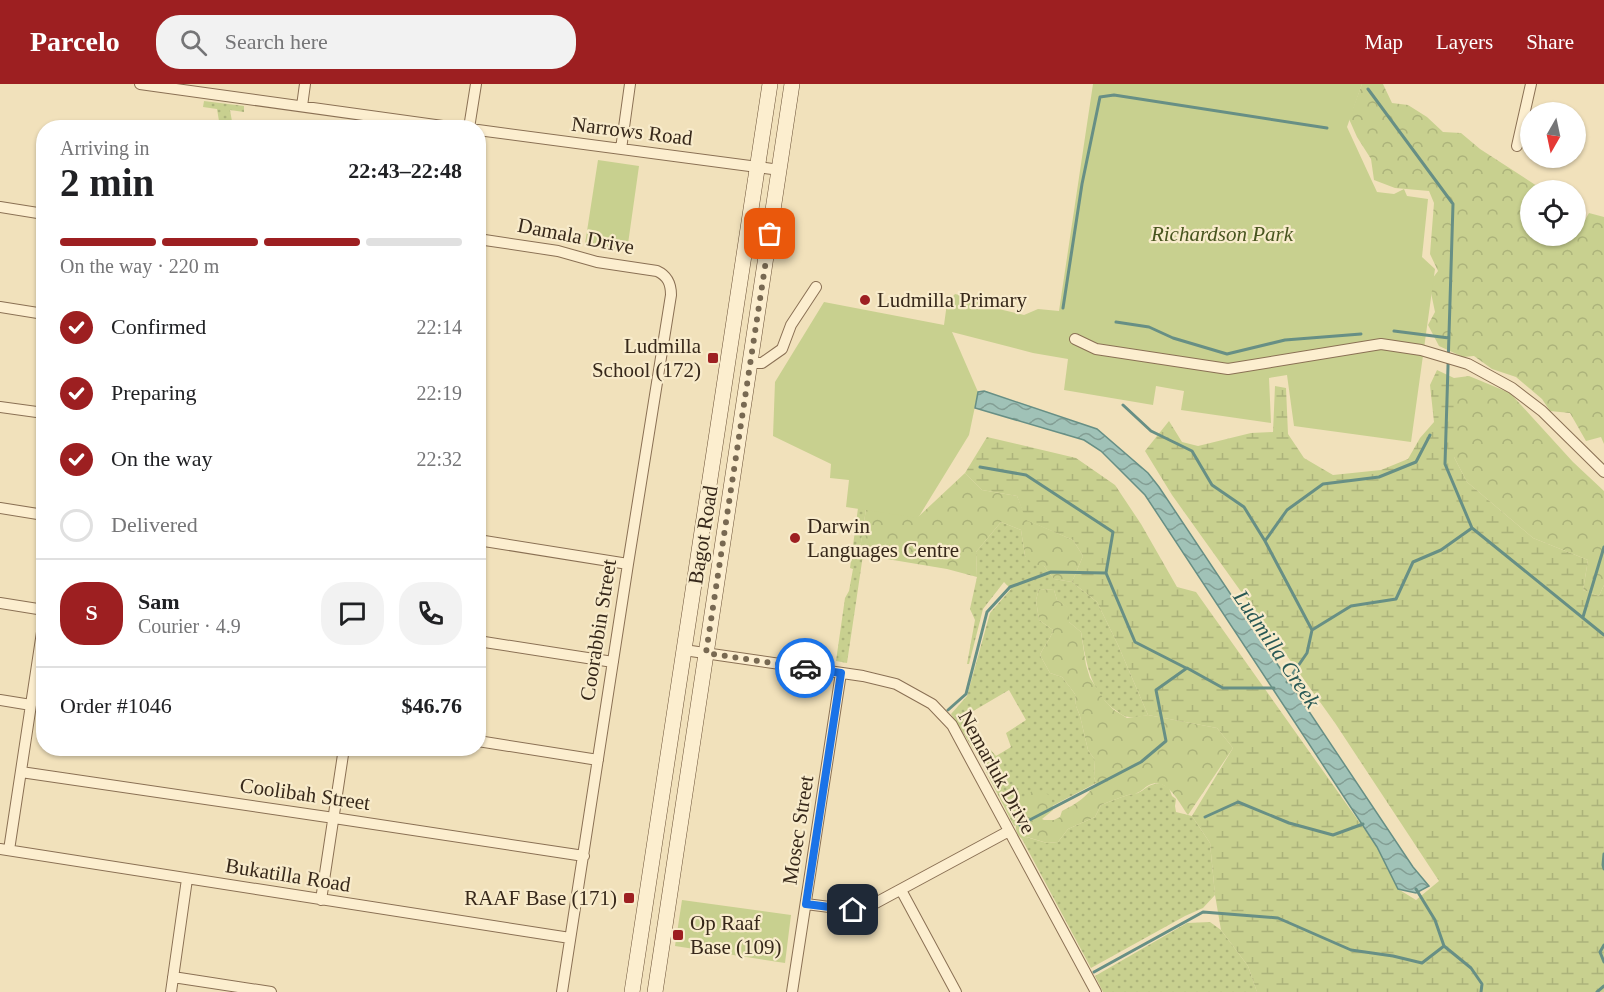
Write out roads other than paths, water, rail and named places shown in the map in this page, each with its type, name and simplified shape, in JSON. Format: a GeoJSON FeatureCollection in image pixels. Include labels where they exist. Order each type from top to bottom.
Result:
{"type":"FeatureCollection","features":[{"type":"Feature","properties":{"kind":"main road","name":"Bagot Road"},"geometry":{"type":"LineString","coordinates":[[633,992],[770,84]]}},
{"type":"Feature","properties":{"kind":"main road","name":"Bagot Road"},"geometry":{"type":"LineString","coordinates":[[655,992],[792,84]]}},
{"type":"Feature","properties":{"kind":"street"},"geometry":{"type":"LineString","coordinates":[[140,84],[401,120]]}},
{"type":"Feature","properties":{"kind":"street"},"geometry":{"type":"LineString","coordinates":[[302,106],[305,84]]}},
{"type":"Feature","properties":{"kind":"street"},"geometry":{"type":"LineString","coordinates":[[470,120],[476,84]]}},
{"type":"Feature","properties":{"kind":"street"},"geometry":{"type":"LineString","coordinates":[[621,149],[630,84]]}},
{"type":"Feature","properties":{"kind":"street"},"geometry":{"type":"LineString","coordinates":[[1517,146],[1531,84]]}},
{"type":"Feature","properties":{"kind":"street","name":"Narrows Road"},"geometry":{"type":"LineString","coordinates":[[486,131],[780,170]]}},
{"type":"Feature","properties":{"kind":"street"},"geometry":{"type":"LineString","coordinates":[[0,207],[36,213]]}},
{"type":"Feature","properties":{"kind":"street","name":"Damala Drive"},"geometry":{"type":"LineString","coordinates":[[486,240],[558,251],[597,262],[657,271],[666,275]]}},
{"type":"Feature","properties":{"kind":"street","name":"Coorabbin Street"},"geometry":{"type":"LineString","coordinates":[[562,992],[671,295],[671,287],[666,275]]}},
{"type":"Feature","properties":{"kind":"street"},"geometry":{"type":"LineString","coordinates":[[750,363],[762,363],[782,349],[791,325],[816,287]]}},
{"type":"Feature","properties":{"kind":"street"},"geometry":{"type":"LineString","coordinates":[[0,307],[36,313]]}},
{"type":"Feature","properties":{"kind":"street"},"geometry":{"type":"LineString","coordinates":[[1075,339],[1096,349],[1228,369],[1380,344],[1421,350],[1467,364],[1520,394],[1542,411],[1604,472]]}},
{"type":"Feature","properties":{"kind":"street"},"geometry":{"type":"LineString","coordinates":[[0,407],[36,412]]}},
{"type":"Feature","properties":{"kind":"street"},"geometry":{"type":"LineString","coordinates":[[0,508],[36,514]]}},
{"type":"Feature","properties":{"kind":"street"},"geometry":{"type":"LineString","coordinates":[[486,541],[628,564]]}},
{"type":"Feature","properties":{"kind":"street"},"geometry":{"type":"LineString","coordinates":[[0,603],[36,609]]}},
{"type":"Feature","properties":{"kind":"street"},"geometry":{"type":"LineString","coordinates":[[486,642],[613,662]]}},
{"type":"Feature","properties":{"kind":"street","name":"Nemarluk Drive"},"geometry":{"type":"LineString","coordinates":[[684,650],[862,676],[896,684],[932,704],[952,725],[1096,992]]}},
{"type":"Feature","properties":{"kind":"street","name":"Mosec Street"},"geometry":{"type":"LineString","coordinates":[[792,992],[841,673]]}},
{"type":"Feature","properties":{"kind":"street"},"geometry":{"type":"LineString","coordinates":[[4,849],[36,687]]}},
{"type":"Feature","properties":{"kind":"street"},"geometry":{"type":"LineString","coordinates":[[0,700],[31,705]]}},
{"type":"Feature","properties":{"kind":"street"},"geometry":{"type":"LineString","coordinates":[[486,742],[598,760]]}},
{"type":"Feature","properties":{"kind":"street"},"geometry":{"type":"LineString","coordinates":[[321,900],[343,756]]}},
{"type":"Feature","properties":{"kind":"street","name":"Coolibah Street"},"geometry":{"type":"LineString","coordinates":[[21,772],[584,856]]}},
{"type":"Feature","properties":{"kind":"street"},"geometry":{"type":"LineString","coordinates":[[806,904],[861,909],[901,890],[1009,831]]}},
{"type":"Feature","properties":{"kind":"street","name":"Bukatilla Road"},"geometry":{"type":"LineString","coordinates":[[4,849],[570,938]]}},
{"type":"Feature","properties":{"kind":"street"},"geometry":{"type":"LineString","coordinates":[[171,992],[187,879]]}},
{"type":"Feature","properties":{"kind":"street"},"geometry":{"type":"LineString","coordinates":[[901,890],[956,992]]}},
{"type":"Feature","properties":{"kind":"street"},"geometry":{"type":"LineString","coordinates":[[173,977],[271,992]]}},
{"type":"Feature","properties":{"kind":"water"},"geometry":{"type":"Polygon","coordinates":[[[984,391],[1097,429],[1148,473],[1413,867],[1429,886],[1416,893],[1398,889],[1377,847],[1145,495],[1101,451],[1084,440],[975,408],[978,392],[984,391]]]}},
{"type":"Feature","properties":{"kind":"waterway"},"geometry":{"type":"LineString","coordinates":[[1368,89],[1453,204],[1445,464],[1472,528],[1604,635]]}},
{"type":"Feature","properties":{"kind":"waterway"},"geometry":{"type":"LineString","coordinates":[[1063,308],[1082,184],[1100,97],[1114,95],[1327,128]]}},
{"type":"Feature","properties":{"kind":"waterway"},"geometry":{"type":"LineString","coordinates":[[1116,322],[1149,327],[1173,338],[1227,354],[1285,340],[1361,334]]}},
{"type":"Feature","properties":{"kind":"waterway"},"geometry":{"type":"LineString","coordinates":[[1394,331],[1449,338]]}},
{"type":"Feature","properties":{"kind":"waterway"},"geometry":{"type":"LineString","coordinates":[[1123,405],[1151,431],[1192,451],[1212,485],[1244,507],[1265,541],[1312,630]]}},
{"type":"Feature","properties":{"kind":"waterway"},"geometry":{"type":"LineString","coordinates":[[1265,541],[1287,510],[1323,484],[1379,477],[1416,462],[1430,435]]}},
{"type":"Feature","properties":{"kind":"waterway"},"geometry":{"type":"LineString","coordinates":[[980,467],[1026,475],[1113,532],[1106,573]]}},
{"type":"Feature","properties":{"kind":"waterway"},"geometry":{"type":"LineString","coordinates":[[1287,682],[1307,653],[1312,630],[1351,606],[1396,599],[1413,562],[1441,550],[1472,528]]}},
{"type":"Feature","properties":{"kind":"waterway"},"geometry":{"type":"LineString","coordinates":[[1583,617],[1604,547]]}},
{"type":"Feature","properties":{"kind":"waterway"},"geometry":{"type":"LineString","coordinates":[[948,710],[966,694],[987,612],[1010,587],[1051,572],[1106,573],[1135,642],[1186,668]]}},
{"type":"Feature","properties":{"kind":"waterway"},"geometry":{"type":"LineString","coordinates":[[1020,825],[1141,762],[1166,741],[1156,690],[1187,668],[1223,688],[1274,688]]}},
{"type":"Feature","properties":{"kind":"waterway"},"geometry":{"type":"LineString","coordinates":[[1205,817],[1238,802],[1289,823],[1333,835],[1363,824]]}},
{"type":"Feature","properties":{"kind":"waterway"},"geometry":{"type":"LineString","coordinates":[[1604,854],[1604,869]]}},
{"type":"Feature","properties":{"kind":"waterway","name":"Ludmilla Creek"},"geometry":{"type":"LineString","coordinates":[[1416,889],[1435,920],[1444,946],[1471,968],[1482,984],[1481,992]]}},
{"type":"Feature","properties":{"kind":"waterway"},"geometry":{"type":"LineString","coordinates":[[1094,972],[1203,912],[1278,918],[1351,950],[1422,963],[1444,946]]}},
{"type":"Feature","properties":{"kind":"waterway"},"geometry":{"type":"LineString","coordinates":[[1604,945],[1600,952],[1604,962]]}},
{"type":"Feature","properties":{"kind":"waterway","name":"Ludmilla Creek"},"geometry":{"type":"LineString","coordinates":[[1597,992],[1604,986]]}},
{"type":"Feature","properties":{"kind":"place","name":"Ludmilla Primary"},"geometry":{"type":"Point","coordinates":[865,300]}},
{"type":"Feature","properties":{"kind":"place","name":"Ludmilla School (172)"},"geometry":{"type":"Point","coordinates":[713,358]}},
{"type":"Feature","properties":{"kind":"place","name":"Darwin Languages Centre"},"geometry":{"type":"Point","coordinates":[795,538]}},
{"type":"Feature","properties":{"kind":"place","name":"RAAF Base (171)"},"geometry":{"type":"Point","coordinates":[629,898]}},
{"type":"Feature","properties":{"kind":"place","name":"Op Raaf Base (109)"},"geometry":{"type":"Point","coordinates":[678,935]}},
{"type":"Feature","properties":{"kind":"park label","name":"Richardson Park"},"geometry":{"type":"Point","coordinates":[1222,234]}}]}
